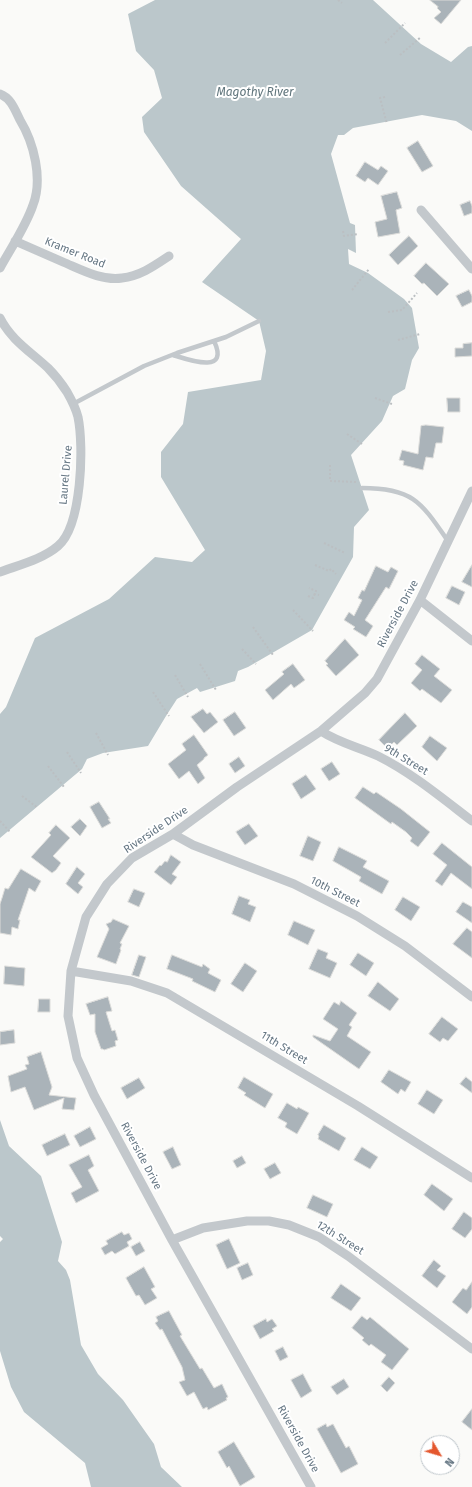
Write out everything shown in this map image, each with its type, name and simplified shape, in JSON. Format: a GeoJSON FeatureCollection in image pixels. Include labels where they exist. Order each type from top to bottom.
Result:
{"type":"FeatureCollection","features":[{"type":"Feature","properties":{"kind":"street"},"geometry":{"type":"LineString","coordinates":[[0,94],[5,96],[11,102],[28,136],[36,158],[37,190],[34,205],[15,241],[4,253],[0,268]]}},
{"type":"Feature","properties":{"kind":"street"},"geometry":{"type":"LineString","coordinates":[[421,210],[472,269]]}},
{"type":"Feature","properties":{"kind":"street","name":"Kramer Road"},"geometry":{"type":"LineString","coordinates":[[15,241],[92,274],[110,279],[135,276],[150,269],[169,256]]}},
{"type":"Feature","properties":{"kind":"street","name":"Laurel Drive"},"geometry":{"type":"LineString","coordinates":[[0,318],[5,329],[23,348],[49,369],[68,393],[79,422],[82,457],[78,497],[74,518],[59,546],[34,559],[0,572]]}},
{"type":"Feature","properties":{"kind":"street","name":"Riverside Drive"},"geometry":{"type":"LineString","coordinates":[[311,1487],[172,1240],[94,1095],[77,1058],[68,1016],[71,971],[86,917],[107,884],[132,858],[173,834],[237,787],[321,731],[365,693],[377,679],[420,600],[472,490]]}},
{"type":"Feature","properties":{"kind":"street"},"geometry":{"type":"LineString","coordinates":[[420,600],[472,641]]}},
{"type":"Feature","properties":{"kind":"street","name":"9th Street"},"geometry":{"type":"LineString","coordinates":[[321,731],[332,739],[377,756],[407,772],[472,821]]}},
{"type":"Feature","properties":{"kind":"street","name":"10th Street"},"geometry":{"type":"LineString","coordinates":[[173,834],[194,845],[294,884],[357,916],[405,946],[472,997]]}},
{"type":"Feature","properties":{"kind":"street","name":"11th Street"},"geometry":{"type":"LineString","coordinates":[[71,971],[131,981],[167,993],[222,1024],[358,1106],[472,1178]]}},
{"type":"Feature","properties":{"kind":"street","name":"12th Street"},"geometry":{"type":"LineString","coordinates":[[172,1240],[203,1228],[247,1221],[268,1221],[289,1225],[319,1237],[348,1256],[471,1345]]}},
{"type":"Feature","properties":{"kind":"lane"},"geometry":{"type":"LineString","coordinates":[[73,404],[144,366],[226,337],[259,321]]}},
{"type":"Feature","properties":{"kind":"lane"},"geometry":{"type":"LineString","coordinates":[[173,355],[199,363],[210,362],[215,360],[218,355],[218,348],[214,341]]}},
{"type":"Feature","properties":{"kind":"lane"},"geometry":{"type":"LineString","coordinates":[[362,485],[393,490],[412,498],[424,507],[448,541]]}},
{"type":"Feature","properties":{"kind":"path"},"geometry":{"type":"LineString","coordinates":[[338,0],[342,3]]}},
{"type":"Feature","properties":{"kind":"path"},"geometry":{"type":"LineString","coordinates":[[385,43],[405,23]]}},
{"type":"Feature","properties":{"kind":"path"},"geometry":{"type":"LineString","coordinates":[[400,56],[422,36]]}},
{"type":"Feature","properties":{"kind":"path"},"geometry":{"type":"LineString","coordinates":[[385,96],[380,98],[387,124]]}},
{"type":"Feature","properties":{"kind":"path"},"geometry":{"type":"LineString","coordinates":[[343,231],[344,236],[358,234]]}},
{"type":"Feature","properties":{"kind":"path"},"geometry":{"type":"LineString","coordinates":[[352,290],[369,269]]}},
{"type":"Feature","properties":{"kind":"path"},"geometry":{"type":"LineString","coordinates":[[388,312],[402,310],[417,293]]}},
{"type":"Feature","properties":{"kind":"path"},"geometry":{"type":"LineString","coordinates":[[398,340],[420,334]]}},
{"type":"Feature","properties":{"kind":"path"},"geometry":{"type":"LineString","coordinates":[[375,398],[392,404]]}},
{"type":"Feature","properties":{"kind":"path"},"geometry":{"type":"LineString","coordinates":[[347,434],[362,444]]}},
{"type":"Feature","properties":{"kind":"path"},"geometry":{"type":"LineString","coordinates":[[330,465],[330,481],[362,485]]}},
{"type":"Feature","properties":{"kind":"path"},"geometry":{"type":"LineString","coordinates":[[324,543],[345,554]]}},
{"type":"Feature","properties":{"kind":"path"},"geometry":{"type":"LineString","coordinates":[[315,565],[329,571],[331,569],[336,574]]}},
{"type":"Feature","properties":{"kind":"path"},"geometry":{"type":"LineString","coordinates":[[308,588],[316,591],[313,598],[308,596]]}},
{"type":"Feature","properties":{"kind":"path"},"geometry":{"type":"LineString","coordinates":[[314,594],[319,595]]}},
{"type":"Feature","properties":{"kind":"path"},"geometry":{"type":"LineString","coordinates":[[293,610],[313,631]]}},
{"type":"Feature","properties":{"kind":"path"},"geometry":{"type":"LineString","coordinates":[[253,627],[273,655]]}},
{"type":"Feature","properties":{"kind":"path"},"geometry":{"type":"LineString","coordinates":[[242,649],[256,664]]}},
{"type":"Feature","properties":{"kind":"path"},"geometry":{"type":"LineString","coordinates":[[200,664],[216,690]]}},
{"type":"Feature","properties":{"kind":"path"},"geometry":{"type":"LineString","coordinates":[[175,675],[188,697]]}},
{"type":"Feature","properties":{"kind":"path"},"geometry":{"type":"LineString","coordinates":[[153,692],[169,716]]}},
{"type":"Feature","properties":{"kind":"path"},"geometry":{"type":"LineString","coordinates":[[96,733],[108,755]]}},
{"type":"Feature","properties":{"kind":"path"},"geometry":{"type":"LineString","coordinates":[[67,752],[81,773]]}},
{"type":"Feature","properties":{"kind":"path"},"geometry":{"type":"LineString","coordinates":[[48,766],[64,787]]}},
{"type":"Feature","properties":{"kind":"path"},"geometry":{"type":"LineString","coordinates":[[22,796],[38,808]]}},
{"type":"Feature","properties":{"kind":"path"},"geometry":{"type":"LineString","coordinates":[[0,820],[10,832]]}},
{"type":"Feature","properties":{"kind":"water","name":"Magothy River"},"geometry":{"type":"Polygon","coordinates":[[[155,0],[373,0],[421,44],[451,62],[468,47],[472,46],[472,131],[456,121],[422,115],[353,128],[344,135],[338,135],[331,154],[350,223],[355,225],[356,253],[348,249],[349,264],[368,273],[404,299],[412,308],[419,348],[412,360],[405,389],[393,396],[382,421],[351,455],[369,510],[354,527],[353,557],[312,630],[248,667],[238,671],[235,681],[200,692],[197,688],[177,699],[148,746],[103,753],[87,759],[82,769],[0,838],[0,714],[6,707],[35,638],[109,599],[155,557],[192,562],[205,550],[161,477],[161,452],[183,424],[188,392],[261,380],[266,351],[259,321],[202,282],[241,239],[181,186],[144,132],[142,117],[162,98],[154,70],[136,51],[128,14],[155,0]]]}},
{"type":"Feature","properties":{"kind":"water"},"geometry":{"type":"Polygon","coordinates":[[[0,1120],[9,1146],[41,1176],[62,1242],[58,1261],[66,1270],[70,1280],[81,1345],[98,1374],[123,1400],[154,1444],[161,1467],[182,1487],[91,1487],[85,1463],[24,1412],[11,1387],[0,1351],[0,1242],[3,1239],[0,1236],[0,1120]]]}},
{"type":"Feature","properties":{"kind":"building"},"geometry":{"type":"Polygon","coordinates":[[[430,0],[461,0],[441,24],[434,18],[441,12],[430,0]]]}},
{"type":"Feature","properties":{"kind":"building"},"geometry":{"type":"Polygon","coordinates":[[[418,141],[433,166],[422,172],[407,148],[418,141]]]}},
{"type":"Feature","properties":{"kind":"building"},"geometry":{"type":"Polygon","coordinates":[[[365,162],[378,170],[381,166],[388,171],[378,185],[368,178],[365,182],[356,176],[365,162]]]}},
{"type":"Feature","properties":{"kind":"building"},"geometry":{"type":"Polygon","coordinates":[[[397,192],[402,208],[396,210],[400,233],[378,237],[375,222],[387,219],[381,196],[397,192]]]}},
{"type":"Feature","properties":{"kind":"building"},"geometry":{"type":"Polygon","coordinates":[[[470,201],[472,213],[464,216],[460,205],[470,201]]]}},
{"type":"Feature","properties":{"kind":"building"},"geometry":{"type":"Polygon","coordinates":[[[409,236],[418,246],[398,265],[389,255],[409,236]]]}},
{"type":"Feature","properties":{"kind":"building"},"geometry":{"type":"Polygon","coordinates":[[[426,263],[449,284],[437,296],[424,283],[422,284],[414,276],[426,263]]]}},
{"type":"Feature","properties":{"kind":"building"},"geometry":{"type":"Polygon","coordinates":[[[469,290],[472,296],[472,302],[462,307],[456,296],[469,290]]]}},
{"type":"Feature","properties":{"kind":"building"},"geometry":{"type":"Polygon","coordinates":[[[472,343],[472,356],[455,357],[455,348],[463,348],[463,344],[472,343]]]}},
{"type":"Feature","properties":{"kind":"building"},"geometry":{"type":"Polygon","coordinates":[[[447,398],[460,398],[460,412],[448,412],[447,398]]]}},
{"type":"Feature","properties":{"kind":"building"},"geometry":{"type":"Polygon","coordinates":[[[426,425],[444,427],[442,443],[436,443],[433,458],[426,457],[423,470],[403,465],[404,461],[399,460],[402,450],[418,454],[421,426],[426,425]]]}},
{"type":"Feature","properties":{"kind":"building"},"geometry":{"type":"Polygon","coordinates":[[[472,565],[472,587],[462,582],[472,565]]]}},
{"type":"Feature","properties":{"kind":"building"},"geometry":{"type":"Polygon","coordinates":[[[376,566],[388,572],[391,567],[398,571],[389,589],[386,587],[365,620],[373,626],[366,637],[353,629],[355,627],[344,620],[349,612],[354,616],[362,600],[358,598],[362,590],[364,591],[376,566]]]}},
{"type":"Feature","properties":{"kind":"building"},"geometry":{"type":"Polygon","coordinates":[[[452,586],[465,592],[459,605],[446,598],[452,586]]]}},
{"type":"Feature","properties":{"kind":"building"},"geometry":{"type":"Polygon","coordinates":[[[345,639],[359,655],[336,676],[326,665],[328,664],[325,661],[345,639]]]}},
{"type":"Feature","properties":{"kind":"building"},"geometry":{"type":"Polygon","coordinates":[[[422,655],[440,669],[434,676],[452,690],[441,703],[422,689],[420,691],[411,683],[422,670],[415,664],[422,655]]]}},
{"type":"Feature","properties":{"kind":"building"},"geometry":{"type":"Polygon","coordinates":[[[293,664],[305,680],[294,688],[291,684],[273,700],[265,690],[284,674],[282,672],[293,664]]]}},
{"type":"Feature","properties":{"kind":"building"},"geometry":{"type":"Polygon","coordinates":[[[203,709],[207,714],[210,712],[218,722],[204,733],[191,717],[203,709]]]}},
{"type":"Feature","properties":{"kind":"building"},"geometry":{"type":"Polygon","coordinates":[[[235,712],[246,728],[234,736],[223,720],[235,712]]]}},
{"type":"Feature","properties":{"kind":"building"},"geometry":{"type":"Polygon","coordinates":[[[405,713],[417,726],[397,745],[394,742],[390,746],[387,744],[385,746],[379,740],[405,713]]]}},
{"type":"Feature","properties":{"kind":"building"},"geometry":{"type":"Polygon","coordinates":[[[194,735],[208,755],[197,765],[205,778],[198,784],[189,771],[179,779],[168,764],[186,750],[182,744],[194,735]]]}},
{"type":"Feature","properties":{"kind":"building"},"geometry":{"type":"Polygon","coordinates":[[[430,736],[447,748],[437,761],[422,747],[430,736]]]}},
{"type":"Feature","properties":{"kind":"building"},"geometry":{"type":"Polygon","coordinates":[[[239,757],[245,766],[235,773],[229,764],[239,757]]]}},
{"type":"Feature","properties":{"kind":"building"},"geometry":{"type":"Polygon","coordinates":[[[332,762],[340,774],[329,781],[321,769],[332,762]]]}},
{"type":"Feature","properties":{"kind":"building"},"geometry":{"type":"Polygon","coordinates":[[[306,775],[316,789],[301,799],[292,784],[306,775]]]}},
{"type":"Feature","properties":{"kind":"building"},"geometry":{"type":"Polygon","coordinates":[[[363,787],[374,794],[376,792],[401,809],[430,832],[418,847],[410,841],[412,838],[406,832],[392,822],[391,824],[355,798],[363,787]]]}},
{"type":"Feature","properties":{"kind":"building"},"geometry":{"type":"Polygon","coordinates":[[[99,802],[111,823],[102,828],[90,807],[99,802]]]}},
{"type":"Feature","properties":{"kind":"building"},"geometry":{"type":"Polygon","coordinates":[[[80,819],[87,826],[80,836],[71,827],[80,819]]]}},
{"type":"Feature","properties":{"kind":"building"},"geometry":{"type":"Polygon","coordinates":[[[249,824],[258,836],[245,845],[236,832],[249,824]]]}},
{"type":"Feature","properties":{"kind":"building"},"geometry":{"type":"Polygon","coordinates":[[[56,825],[70,838],[53,856],[61,863],[52,873],[31,857],[51,835],[49,833],[56,825]]]}},
{"type":"Feature","properties":{"kind":"building"},"geometry":{"type":"Polygon","coordinates":[[[308,836],[321,842],[313,861],[300,856],[308,836]]]}},
{"type":"Feature","properties":{"kind":"building"},"geometry":{"type":"Polygon","coordinates":[[[442,843],[472,867],[472,889],[451,873],[442,886],[435,881],[447,865],[433,854],[442,843]]]}},
{"type":"Feature","properties":{"kind":"building"},"geometry":{"type":"Polygon","coordinates":[[[339,847],[367,861],[363,867],[389,881],[382,894],[359,881],[361,877],[333,861],[339,847]]]}},
{"type":"Feature","properties":{"kind":"building"},"geometry":{"type":"Polygon","coordinates":[[[171,855],[181,862],[172,874],[177,877],[171,885],[154,872],[165,861],[167,862],[171,855]]]}},
{"type":"Feature","properties":{"kind":"building"},"geometry":{"type":"Polygon","coordinates":[[[77,867],[85,874],[78,883],[83,887],[78,894],[66,884],[77,867]]]}},
{"type":"Feature","properties":{"kind":"building"},"geometry":{"type":"Polygon","coordinates":[[[21,869],[41,881],[35,892],[29,888],[18,920],[20,920],[18,929],[12,927],[11,935],[0,933],[0,904],[5,888],[8,889],[21,869]]]}},
{"type":"Feature","properties":{"kind":"building"},"geometry":{"type":"Polygon","coordinates":[[[134,889],[145,893],[139,907],[128,902],[134,889]]]}},
{"type":"Feature","properties":{"kind":"building"},"geometry":{"type":"Polygon","coordinates":[[[239,896],[250,900],[248,904],[256,907],[250,922],[232,914],[239,896]]]}},
{"type":"Feature","properties":{"kind":"building"},"geometry":{"type":"Polygon","coordinates":[[[403,897],[420,907],[411,921],[395,910],[403,897]]]}},
{"type":"Feature","properties":{"kind":"building"},"geometry":{"type":"Polygon","coordinates":[[[463,902],[472,907],[472,923],[456,912],[463,902]]]}},
{"type":"Feature","properties":{"kind":"building"},"geometry":{"type":"Polygon","coordinates":[[[113,919],[129,926],[120,943],[122,944],[121,950],[116,964],[97,957],[109,929],[106,924],[111,922],[113,919]]]}},
{"type":"Feature","properties":{"kind":"building"},"geometry":{"type":"Polygon","coordinates":[[[294,921],[315,930],[308,945],[288,935],[294,921]]]}},
{"type":"Feature","properties":{"kind":"building"},"geometry":{"type":"Polygon","coordinates":[[[467,928],[472,932],[472,958],[453,944],[467,928]]]}},
{"type":"Feature","properties":{"kind":"building"},"geometry":{"type":"Polygon","coordinates":[[[318,949],[328,953],[326,958],[337,963],[330,978],[309,969],[318,949]]]}},
{"type":"Feature","properties":{"kind":"building"},"geometry":{"type":"Polygon","coordinates":[[[358,953],[374,963],[366,976],[350,965],[358,953]]]}},
{"type":"Feature","properties":{"kind":"building"},"geometry":{"type":"Polygon","coordinates":[[[139,955],[146,957],[139,977],[132,975],[139,955]]]}},
{"type":"Feature","properties":{"kind":"building"},"geometry":{"type":"Polygon","coordinates":[[[172,955],[202,967],[203,964],[210,969],[208,973],[221,980],[215,992],[192,981],[193,979],[167,969],[172,955]]]}},
{"type":"Feature","properties":{"kind":"building"},"geometry":{"type":"Polygon","coordinates":[[[245,963],[257,971],[243,992],[231,984],[245,963]]]}},
{"type":"Feature","properties":{"kind":"building"},"geometry":{"type":"Polygon","coordinates":[[[5,966],[25,968],[24,986],[4,984],[5,966]]]}},
{"type":"Feature","properties":{"kind":"building"},"geometry":{"type":"Polygon","coordinates":[[[378,982],[399,999],[390,1011],[368,996],[378,982]]]}},
{"type":"Feature","properties":{"kind":"building"},"geometry":{"type":"Polygon","coordinates":[[[108,997],[112,1011],[106,1012],[112,1031],[115,1030],[118,1040],[115,1041],[116,1046],[104,1050],[101,1049],[95,1032],[95,1014],[90,1015],[86,1004],[108,997]]]}},
{"type":"Feature","properties":{"kind":"building"},"geometry":{"type":"Polygon","coordinates":[[[39,999],[50,999],[50,1012],[38,1012],[39,999]]]}},
{"type":"Feature","properties":{"kind":"building"},"geometry":{"type":"Polygon","coordinates":[[[341,1001],[357,1013],[349,1025],[352,1027],[347,1036],[371,1052],[359,1069],[313,1037],[313,1035],[330,1041],[338,1029],[323,1019],[334,1002],[339,1005],[341,1001]]]}},
{"type":"Feature","properties":{"kind":"building"},"geometry":{"type":"Polygon","coordinates":[[[442,1017],[458,1029],[448,1041],[443,1038],[440,1042],[429,1034],[442,1017]]]}},
{"type":"Feature","properties":{"kind":"building"},"geometry":{"type":"Polygon","coordinates":[[[14,1030],[15,1043],[0,1045],[0,1032],[14,1030]]]}},
{"type":"Feature","properties":{"kind":"building"},"geometry":{"type":"Polygon","coordinates":[[[41,1052],[52,1087],[49,1095],[76,1098],[74,1110],[62,1109],[64,1098],[34,1110],[25,1087],[11,1092],[8,1076],[27,1069],[25,1065],[29,1064],[27,1057],[41,1052]]]}},
{"type":"Feature","properties":{"kind":"building"},"geometry":{"type":"Polygon","coordinates":[[[389,1070],[411,1082],[405,1092],[401,1089],[398,1094],[381,1082],[389,1070]]]}},
{"type":"Feature","properties":{"kind":"building"},"geometry":{"type":"Polygon","coordinates":[[[244,1077],[273,1094],[265,1108],[244,1095],[246,1093],[238,1088],[244,1077]]]}},
{"type":"Feature","properties":{"kind":"building"},"geometry":{"type":"Polygon","coordinates":[[[466,1077],[472,1082],[472,1093],[460,1084],[466,1077]]]}},
{"type":"Feature","properties":{"kind":"building"},"geometry":{"type":"Polygon","coordinates":[[[139,1078],[145,1088],[127,1099],[121,1088],[139,1078]]]}},
{"type":"Feature","properties":{"kind":"building"},"geometry":{"type":"Polygon","coordinates":[[[427,1090],[443,1100],[434,1114],[418,1104],[427,1090]]]}},
{"type":"Feature","properties":{"kind":"building"},"geometry":{"type":"Polygon","coordinates":[[[287,1103],[297,1109],[298,1107],[309,1113],[297,1134],[285,1127],[287,1123],[278,1118],[287,1103]]]}},
{"type":"Feature","properties":{"kind":"building"},"geometry":{"type":"Polygon","coordinates":[[[324,1125],[346,1138],[339,1151],[318,1139],[318,1135],[324,1125]]]}},
{"type":"Feature","properties":{"kind":"building"},"geometry":{"type":"Polygon","coordinates":[[[90,1127],[96,1139],[80,1147],[74,1136],[90,1127]]]}},
{"type":"Feature","properties":{"kind":"building"},"geometry":{"type":"Polygon","coordinates":[[[65,1134],[70,1145],[47,1156],[42,1145],[65,1134]]]}},
{"type":"Feature","properties":{"kind":"building"},"geometry":{"type":"Polygon","coordinates":[[[173,1147],[181,1165],[172,1169],[163,1152],[173,1147]]]}},
{"type":"Feature","properties":{"kind":"building"},"geometry":{"type":"Polygon","coordinates":[[[362,1147],[378,1157],[370,1169],[354,1160],[362,1147]]]}},
{"type":"Feature","properties":{"kind":"building"},"geometry":{"type":"Polygon","coordinates":[[[89,1155],[94,1166],[88,1170],[99,1191],[76,1203],[71,1193],[82,1187],[69,1165],[89,1155]]]}},
{"type":"Feature","properties":{"kind":"building"},"geometry":{"type":"Polygon","coordinates":[[[242,1156],[246,1163],[237,1168],[233,1161],[242,1156]]]}},
{"type":"Feature","properties":{"kind":"building"},"geometry":{"type":"Polygon","coordinates":[[[275,1163],[281,1173],[270,1179],[264,1169],[275,1163]]]}},
{"type":"Feature","properties":{"kind":"building"},"geometry":{"type":"Polygon","coordinates":[[[432,1184],[453,1199],[444,1211],[424,1195],[432,1184]]]}},
{"type":"Feature","properties":{"kind":"building"},"geometry":{"type":"Polygon","coordinates":[[[313,1195],[333,1204],[327,1217],[307,1208],[313,1195]]]}},
{"type":"Feature","properties":{"kind":"building"},"geometry":{"type":"Polygon","coordinates":[[[464,1212],[472,1218],[472,1229],[465,1238],[452,1229],[464,1212]]]}},
{"type":"Feature","properties":{"kind":"building"},"geometry":{"type":"Polygon","coordinates":[[[122,1232],[124,1235],[129,1233],[132,1239],[127,1242],[129,1246],[115,1254],[112,1251],[105,1255],[101,1248],[108,1244],[106,1241],[122,1232]]]}},
{"type":"Feature","properties":{"kind":"building"},"geometry":{"type":"Polygon","coordinates":[[[229,1239],[240,1263],[227,1269],[216,1245],[229,1239]]]}},
{"type":"Feature","properties":{"kind":"building"},"geometry":{"type":"Polygon","coordinates":[[[140,1242],[145,1251],[136,1256],[131,1247],[140,1242]]]}},
{"type":"Feature","properties":{"kind":"building"},"geometry":{"type":"Polygon","coordinates":[[[434,1260],[441,1266],[437,1270],[446,1276],[437,1288],[422,1276],[434,1260]]]}},
{"type":"Feature","properties":{"kind":"building"},"geometry":{"type":"Polygon","coordinates":[[[248,1263],[253,1275],[242,1280],[237,1268],[248,1263]]]}},
{"type":"Feature","properties":{"kind":"building"},"geometry":{"type":"Polygon","coordinates":[[[144,1267],[155,1287],[151,1289],[157,1298],[145,1305],[139,1295],[136,1296],[126,1278],[144,1267]]]}},
{"type":"Feature","properties":{"kind":"building"},"geometry":{"type":"Polygon","coordinates":[[[472,1282],[472,1307],[467,1314],[452,1302],[463,1288],[466,1290],[472,1282]]]}},
{"type":"Feature","properties":{"kind":"building"},"geometry":{"type":"Polygon","coordinates":[[[341,1284],[361,1298],[351,1311],[331,1298],[341,1284]]]}},
{"type":"Feature","properties":{"kind":"building"},"geometry":{"type":"Polygon","coordinates":[[[169,1311],[182,1335],[180,1336],[200,1369],[202,1368],[214,1388],[222,1384],[228,1397],[226,1398],[227,1400],[208,1410],[207,1407],[203,1409],[194,1392],[187,1396],[179,1382],[185,1380],[182,1367],[162,1329],[160,1330],[155,1323],[158,1321],[156,1317],[169,1311]]]}},
{"type":"Feature","properties":{"kind":"building"},"geometry":{"type":"Polygon","coordinates":[[[362,1316],[367,1320],[370,1317],[409,1349],[392,1370],[381,1362],[386,1355],[371,1344],[369,1346],[362,1340],[364,1338],[352,1328],[362,1316]]]}},
{"type":"Feature","properties":{"kind":"building"},"geometry":{"type":"Polygon","coordinates":[[[266,1319],[267,1322],[272,1319],[277,1326],[272,1329],[274,1331],[260,1339],[253,1326],[266,1319]]]}},
{"type":"Feature","properties":{"kind":"building"},"geometry":{"type":"Polygon","coordinates":[[[283,1347],[288,1357],[280,1361],[275,1351],[283,1347]]]}},
{"type":"Feature","properties":{"kind":"building"},"geometry":{"type":"Polygon","coordinates":[[[303,1374],[312,1391],[301,1398],[291,1380],[303,1374]]]}},
{"type":"Feature","properties":{"kind":"building"},"geometry":{"type":"Polygon","coordinates":[[[389,1377],[395,1383],[387,1392],[381,1386],[389,1377]]]}},
{"type":"Feature","properties":{"kind":"building"},"geometry":{"type":"Polygon","coordinates":[[[344,1379],[349,1387],[337,1395],[331,1387],[344,1379]]]}},
{"type":"Feature","properties":{"kind":"building"},"geometry":{"type":"Polygon","coordinates":[[[472,1409],[472,1430],[462,1422],[472,1409]]]}},
{"type":"Feature","properties":{"kind":"building"},"geometry":{"type":"Polygon","coordinates":[[[326,1424],[327,1427],[333,1424],[346,1448],[349,1446],[358,1464],[341,1473],[317,1429],[326,1424]]]}},
{"type":"Feature","properties":{"kind":"building"},"geometry":{"type":"Polygon","coordinates":[[[234,1442],[255,1477],[240,1486],[229,1466],[227,1468],[218,1452],[234,1442]]]}}]}
